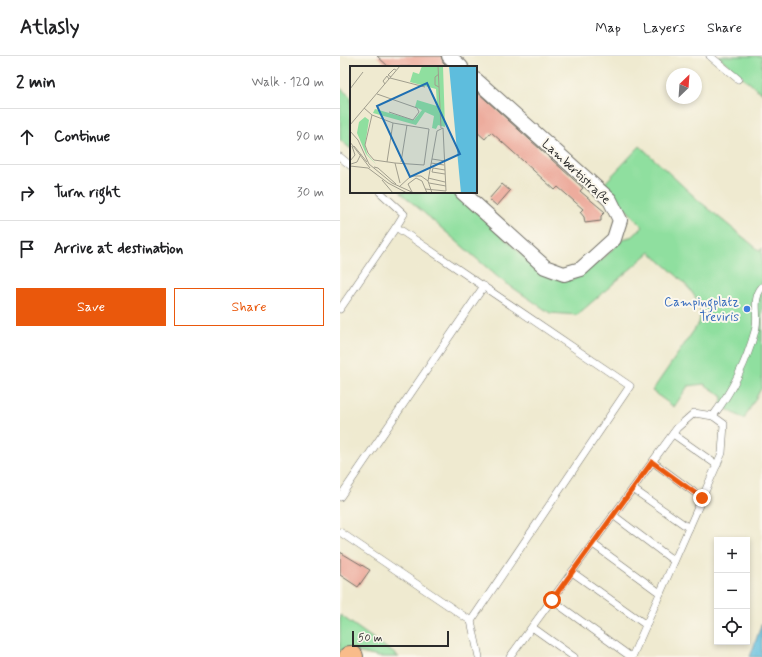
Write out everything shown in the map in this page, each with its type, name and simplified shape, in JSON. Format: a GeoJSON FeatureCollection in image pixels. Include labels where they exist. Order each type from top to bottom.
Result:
{"type":"FeatureCollection","features":[{"type":"Feature","properties":{"kind":"street"},"geometry":{"type":"LineString","coordinates":[[449,56],[461,66]]}},
{"type":"Feature","properties":{"kind":"street","name":"Lambertistraße"},"geometry":{"type":"LineString","coordinates":[[463,193],[544,267],[564,274],[581,269],[614,238],[620,220],[610,200],[477,81]]}},
{"type":"Feature","properties":{"kind":"lane"},"geometry":{"type":"LineString","coordinates":[[710,56],[738,79]]}},
{"type":"Feature","properties":{"kind":"lane"},"geometry":{"type":"LineString","coordinates":[[340,157],[350,165]]}},
{"type":"Feature","properties":{"kind":"lane"},"geometry":{"type":"LineString","coordinates":[[340,309],[404,214],[381,193]]}},
{"type":"Feature","properties":{"kind":"lane"},"geometry":{"type":"LineString","coordinates":[[396,227],[630,386],[471,621]]}},
{"type":"Feature","properties":{"kind":"lane"},"geometry":{"type":"LineString","coordinates":[[340,496],[484,286]]}},
{"type":"Feature","properties":{"kind":"lane"},"geometry":{"type":"LineString","coordinates":[[714,416],[745,360],[756,328],[755,304],[759,290],[762,287]]}},
{"type":"Feature","properties":{"kind":"lane"},"geometry":{"type":"LineString","coordinates":[[513,656],[532,627],[673,434],[694,413],[714,416],[724,424],[722,453],[631,657],[552,600]]}},
{"type":"Feature","properties":{"kind":"lane"},"geometry":{"type":"LineString","coordinates":[[673,434],[717,465]]}},
{"type":"Feature","properties":{"kind":"lane"},"geometry":{"type":"LineString","coordinates":[[652,462],[702,498]]}},
{"type":"Feature","properties":{"kind":"lane"},"geometry":{"type":"LineString","coordinates":[[633,489],[689,528]]}},
{"type":"Feature","properties":{"kind":"lane"},"geometry":{"type":"LineString","coordinates":[[613,515],[674,561]]}},
{"type":"Feature","properties":{"kind":"lane"},"geometry":{"type":"LineString","coordinates":[[340,532],[471,621],[479,657]]}},
{"type":"Feature","properties":{"kind":"lane"},"geometry":{"type":"LineString","coordinates":[[593,544],[660,593]]}},
{"type":"Feature","properties":{"kind":"lane"},"geometry":{"type":"LineString","coordinates":[[572,572],[646,625]]}},
{"type":"Feature","properties":{"kind":"lane"},"geometry":{"type":"LineString","coordinates":[[532,627],[574,657]]}},
{"type":"Feature","properties":{"kind":"green space"},"geometry":{"type":"Polygon","coordinates":[[[718,56],[762,56],[762,93],[759,91],[718,56]]]}},
{"type":"Feature","properties":{"kind":"green space"},"geometry":{"type":"Polygon","coordinates":[[[340,88],[350,96],[350,148],[340,140],[340,88]]]}},
{"type":"Feature","properties":{"kind":"green space"},"geometry":{"type":"Polygon","coordinates":[[[640,146],[698,200],[760,251],[762,248],[762,387],[744,419],[721,406],[722,396],[704,384],[688,386],[674,407],[652,391],[699,323],[701,311],[695,297],[684,283],[650,252],[577,315],[550,313],[500,279],[401,193],[455,193],[540,271],[552,278],[564,280],[573,279],[603,259],[623,239],[633,236],[643,227],[603,185],[640,146]]]}},
{"type":"Feature","properties":{"kind":"green space"},"geometry":{"type":"Polygon","coordinates":[[[340,615],[399,657],[379,657],[357,652],[340,653],[340,615]]]}},
{"type":"Feature","properties":{"kind":"water"},"geometry":{"type":"Polygon","coordinates":[[[762,623],[762,657],[750,657],[762,623]]]}},
{"type":"Feature","properties":{"kind":"building"},"geometry":{"type":"Polygon","coordinates":[[[377,56],[441,56],[443,62],[447,66],[388,66],[377,56]]]}},
{"type":"Feature","properties":{"kind":"building"},"geometry":{"type":"Polygon","coordinates":[[[477,92],[583,188],[580,191],[605,212],[601,216],[601,221],[585,223],[584,217],[580,212],[583,209],[558,187],[555,190],[491,132],[485,139],[477,132],[477,92]]]}},
{"type":"Feature","properties":{"kind":"building"},"geometry":{"type":"Polygon","coordinates":[[[502,184],[510,191],[497,206],[489,199],[502,184]]]}},
{"type":"Feature","properties":{"kind":"building"},"geometry":{"type":"Polygon","coordinates":[[[340,552],[370,570],[358,587],[340,575],[340,552]]]}},
{"type":"Feature","properties":{"kind":"place","name":"Campingplatz Treviris"},"geometry":{"type":"Point","coordinates":[747,309]}},
{"type":"Feature","properties":{"kind":"route"},"geometry":{"type":"LineString","coordinates":[[552,600],[652,462],[702,498]]}}]}
